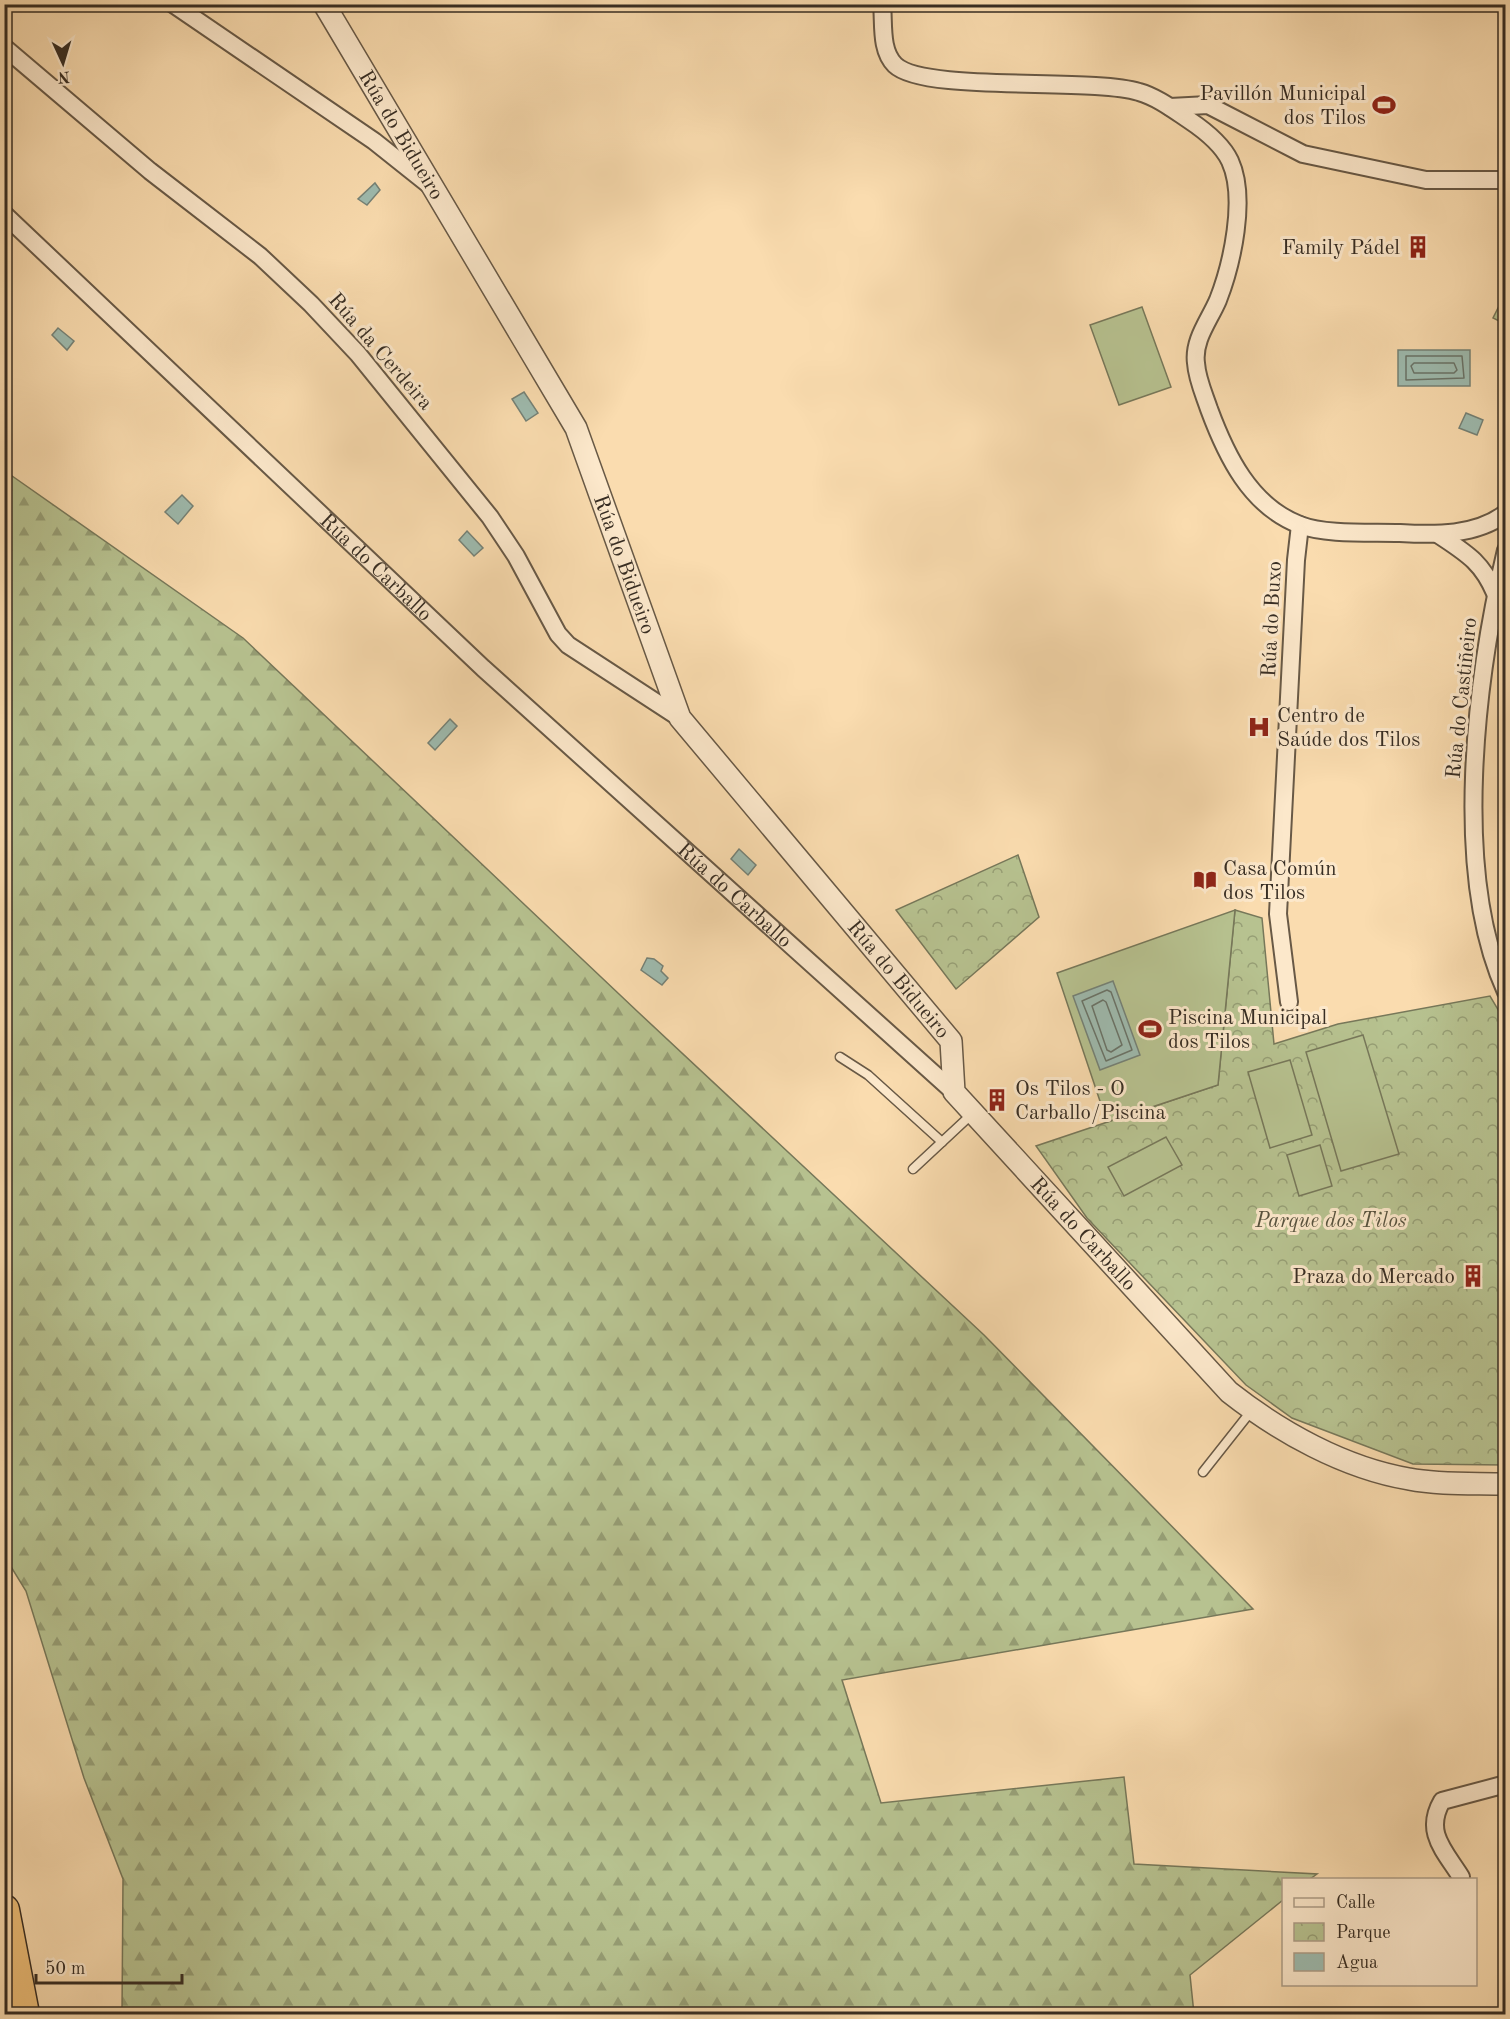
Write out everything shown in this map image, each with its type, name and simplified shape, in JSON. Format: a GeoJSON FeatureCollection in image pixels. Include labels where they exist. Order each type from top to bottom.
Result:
{"type":"FeatureCollection","features":[{"type":"Feature","properties":{"kind":"highway"},"geometry":{"type":"LineString","coordinates":[[4,1911],[24,2014]]}},
{"type":"Feature","properties":{"kind":"street"},"geometry":{"type":"LineString","coordinates":[[173,4],[374,141],[430,185]]}},
{"type":"Feature","properties":{"kind":"street","name":"Rúa do Bidueiro"},"geometry":{"type":"LineString","coordinates":[[324,4],[576,428],[680,718],[951,1041],[954,1092]]}},
{"type":"Feature","properties":{"kind":"street"},"geometry":{"type":"LineString","coordinates":[[882,4],[886,51],[896,65],[911,74],[1014,83],[1081,85],[1139,92],[1170,107],[1208,133],[1230,160],[1237,213],[1227,270],[1218,300],[1197,342],[1195,362],[1199,382],[1222,444],[1243,480],[1266,505],[1300,525],[1322,529],[1439,535],[1472,529],[1498,519],[1506,513]]}},
{"type":"Feature","properties":{"kind":"street","name":"Rúa da Cerdeira"},"geometry":{"type":"LineString","coordinates":[[4,47],[150,171],[260,256],[311,304],[358,354],[490,517],[516,556],[558,634],[567,645],[680,718]]}},
{"type":"Feature","properties":{"kind":"street"},"geometry":{"type":"LineString","coordinates":[[1170,107],[1208,105],[1303,154],[1426,180],[1506,180]]}},
{"type":"Feature","properties":{"kind":"street","name":"Rúa do Carballo"},"geometry":{"type":"LineString","coordinates":[[4,213],[483,668],[954,1092],[1229,1392],[1252,1410],[1317,1447],[1357,1464],[1399,1476],[1437,1482],[1506,1484]]}},
{"type":"Feature","properties":{"kind":"street","name":"Rúa do Buxo"},"geometry":{"type":"LineString","coordinates":[[1289,1002],[1278,914],[1296,560],[1300,525]]}},
{"type":"Feature","properties":{"kind":"street"},"geometry":{"type":"LineString","coordinates":[[1439,535],[1476,560],[1488,575],[1495,593]]}},
{"type":"Feature","properties":{"kind":"street","name":"Rúa do Castiñeiro"},"geometry":{"type":"LineString","coordinates":[[1506,550],[1495,593],[1475,741],[1474,810],[1479,903],[1488,945],[1502,974],[1506,992]]}},
{"type":"Feature","properties":{"kind":"street"},"geometry":{"type":"LineString","coordinates":[[1461,1877],[1437,1838],[1433,1824],[1437,1810],[1442,1801],[1506,1784]]}},
{"type":"Feature","properties":{"kind":"lane"},"geometry":{"type":"LineString","coordinates":[[840,1056],[875,1081],[942,1142]]}},
{"type":"Feature","properties":{"kind":"lane"},"geometry":{"type":"LineString","coordinates":[[914,1169],[973,1113]]}},
{"type":"Feature","properties":{"kind":"lane"},"geometry":{"type":"LineString","coordinates":[[1203,1472],[1252,1410]]}},
{"type":"Feature","properties":{"kind":"green space"},"geometry":{"type":"Polygon","coordinates":[[[1505,294],[1505,324],[1493,318],[1505,294]]]}},
{"type":"Feature","properties":{"kind":"green space"},"geometry":{"type":"Polygon","coordinates":[[[1142,307],[1171,387],[1119,405],[1090,325],[1142,307]]]}},
{"type":"Feature","properties":{"kind":"green space"},"geometry":{"type":"Polygon","coordinates":[[[5,471],[243,638],[984,1335],[1253,1609],[842,1680],[881,1803],[1124,1777],[1134,1864],[1317,1874],[1311,1878],[1282,1878],[1282,1901],[1190,1975],[1194,2014],[122,2014],[123,1879],[84,1778],[26,1591],[5,1557],[5,471]]]}},
{"type":"Feature","properties":{"kind":"green space"},"geometry":{"type":"Polygon","coordinates":[[[1018,855],[1039,917],[956,989],[896,910],[1018,855]]]}},
{"type":"Feature","properties":{"kind":"green space","name":"Parque dos Tilos"},"geometry":{"type":"Polygon","coordinates":[[[1235,910],[1262,918],[1274,1044],[1338,1024],[1490,996],[1506,1023],[1505,1465],[1413,1464],[1292,1418],[1246,1385],[1087,1218],[1036,1146],[1218,1085],[1235,910]]]}},
{"type":"Feature","properties":{"kind":"green space","name":"Piscina Municipal dos Tilos"},"geometry":{"type":"Polygon","coordinates":[[[1235,910],[1218,1085],[1107,1122],[1057,973],[1235,910]]]}},
{"type":"Feature","properties":{"kind":"green space"},"geometry":{"type":"Polygon","coordinates":[[[1363,1035],[1399,1154],[1341,1171],[1306,1052],[1363,1035]]]}},
{"type":"Feature","properties":{"kind":"green space"},"geometry":{"type":"Polygon","coordinates":[[[1290,1060],[1312,1135],[1270,1148],[1248,1072],[1290,1060]]]}},
{"type":"Feature","properties":{"kind":"green space"},"geometry":{"type":"Polygon","coordinates":[[[1166,1137],[1182,1165],[1124,1196],[1108,1167],[1166,1137]]]}},
{"type":"Feature","properties":{"kind":"green space"},"geometry":{"type":"Polygon","coordinates":[[[1320,1145],[1332,1186],[1299,1196],[1287,1155],[1320,1145]]]}},
{"type":"Feature","properties":{"kind":"water"},"geometry":{"type":"Polygon","coordinates":[[[375,183],[380,190],[367,205],[358,199],[375,183]]]}},
{"type":"Feature","properties":{"kind":"water"},"geometry":{"type":"Polygon","coordinates":[[[58,328],[74,341],[67,350],[52,335],[58,328]]]}},
{"type":"Feature","properties":{"kind":"water"},"geometry":{"type":"Polygon","coordinates":[[[1398,350],[1470,350],[1470,386],[1398,386],[1398,350]]]}},
{"type":"Feature","properties":{"kind":"water"},"geometry":{"type":"Polygon","coordinates":[[[524,392],[538,413],[526,421],[512,399],[524,392]]]}},
{"type":"Feature","properties":{"kind":"water"},"geometry":{"type":"Polygon","coordinates":[[[1466,413],[1483,420],[1477,435],[1459,428],[1466,413]]]}},
{"type":"Feature","properties":{"kind":"water"},"geometry":{"type":"Polygon","coordinates":[[[182,495],[193,506],[178,524],[165,512],[182,495]]]}},
{"type":"Feature","properties":{"kind":"water"},"geometry":{"type":"Polygon","coordinates":[[[467,531],[483,548],[474,556],[459,540],[467,531]]]}},
{"type":"Feature","properties":{"kind":"water"},"geometry":{"type":"Polygon","coordinates":[[[450,719],[457,726],[435,750],[428,743],[450,719]]]}},
{"type":"Feature","properties":{"kind":"water"},"geometry":{"type":"Polygon","coordinates":[[[739,849],[756,865],[748,875],[731,859],[739,849]]]}},
{"type":"Feature","properties":{"kind":"water"},"geometry":{"type":"Polygon","coordinates":[[[647,958],[654,959],[663,966],[661,971],[668,978],[662,985],[641,970],[647,958]]]}},
{"type":"Feature","properties":{"kind":"water"},"geometry":{"type":"Polygon","coordinates":[[[1113,981],[1140,1055],[1100,1070],[1073,996],[1113,981]]]}},
{"type":"Feature","properties":{"kind":"place","name":"Pavillón Municipal dos Tilos"},"geometry":{"type":"Point","coordinates":[1384,105]}},
{"type":"Feature","properties":{"kind":"place","name":"Family Pádel"},"geometry":{"type":"Point","coordinates":[1418,247]}},
{"type":"Feature","properties":{"kind":"place","name":"Centro de Saúde dos Tilos"},"geometry":{"type":"Point","coordinates":[1259,727]}},
{"type":"Feature","properties":{"kind":"place","name":"Casa Común dos Tilos"},"geometry":{"type":"Point","coordinates":[1205,880]}},
{"type":"Feature","properties":{"kind":"place","name":"Piscina Municipal dos Tilos"},"geometry":{"type":"Point","coordinates":[1150,1029]}},
{"type":"Feature","properties":{"kind":"place","name":"Os Tilos - O Carballo/Piscina"},"geometry":{"type":"Point","coordinates":[997,1100]}},
{"type":"Feature","properties":{"kind":"place","name":"Praza do Mercado"},"geometry":{"type":"Point","coordinates":[1473,1276]}}]}
